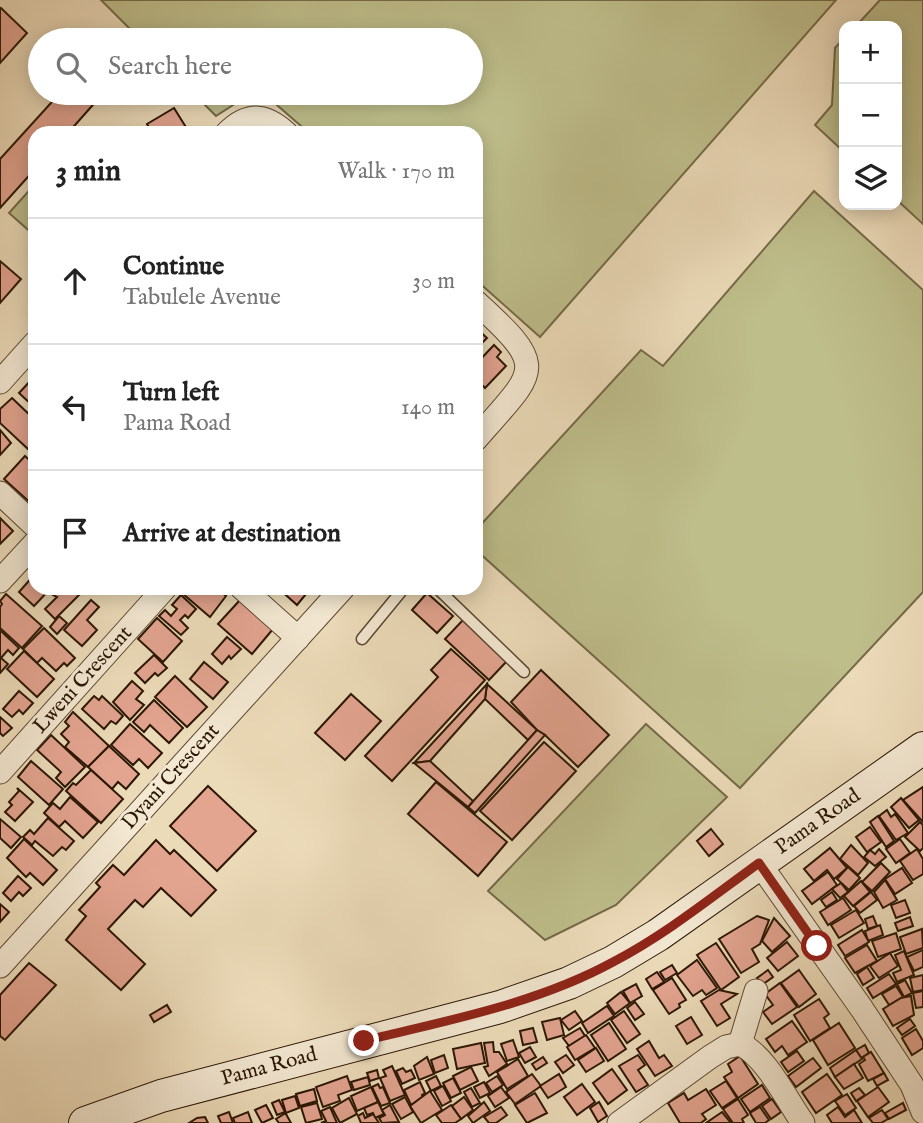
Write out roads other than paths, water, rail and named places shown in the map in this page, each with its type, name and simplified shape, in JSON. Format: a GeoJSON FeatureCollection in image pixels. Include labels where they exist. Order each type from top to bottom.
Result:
{"type":"FeatureCollection","features":[{"type":"Feature","properties":{"kind":"street"},"geometry":{"type":"LineString","coordinates":[[236,126],[253,118],[272,121],[278,126]]}},
{"type":"Feature","properties":{"kind":"street"},"geometry":{"type":"LineString","coordinates":[[483,308],[512,334],[523,349],[527,363],[524,382],[483,431]]}},
{"type":"Feature","properties":{"kind":"street"},"geometry":{"type":"LineString","coordinates":[[0,382],[28,351]]}},
{"type":"Feature","properties":{"kind":"street"},"geometry":{"type":"LineString","coordinates":[[0,493],[28,519]]}},
{"type":"Feature","properties":{"kind":"street"},"geometry":{"type":"LineString","coordinates":[[0,581],[28,551]]}},
{"type":"Feature","properties":{"kind":"street","name":"Lweni Crescent"},"geometry":{"type":"LineString","coordinates":[[0,772],[160,595]]}},
{"type":"Feature","properties":{"kind":"street"},"geometry":{"type":"LineString","coordinates":[[250,595],[298,638]]}},
{"type":"Feature","properties":{"kind":"street","name":"Dyani Crescent"},"geometry":{"type":"LineString","coordinates":[[0,966],[337,595]]}},
{"type":"Feature","properties":{"kind":"street","name":"Pama Road"},"geometry":{"type":"LineString","coordinates":[[85,1123],[161,1096],[500,1007],[569,983],[613,962],[657,935],[923,748]]}},
{"type":"Feature","properties":{"kind":"street"},"geometry":{"type":"LineString","coordinates":[[759,863],[912,1085],[923,1112]]}},
{"type":"Feature","properties":{"kind":"street"},"geometry":{"type":"LineString","coordinates":[[740,1044],[756,991]]}},
{"type":"Feature","properties":{"kind":"street"},"geometry":{"type":"LineString","coordinates":[[619,1123],[710,1057],[726,1047],[740,1044],[761,1060],[800,1122]]}},
{"type":"Feature","properties":{"kind":"lane"},"geometry":{"type":"LineString","coordinates":[[362,639],[398,595]]}},
{"type":"Feature","properties":{"kind":"lane"},"geometry":{"type":"LineString","coordinates":[[444,595],[524,671]]}}]}
